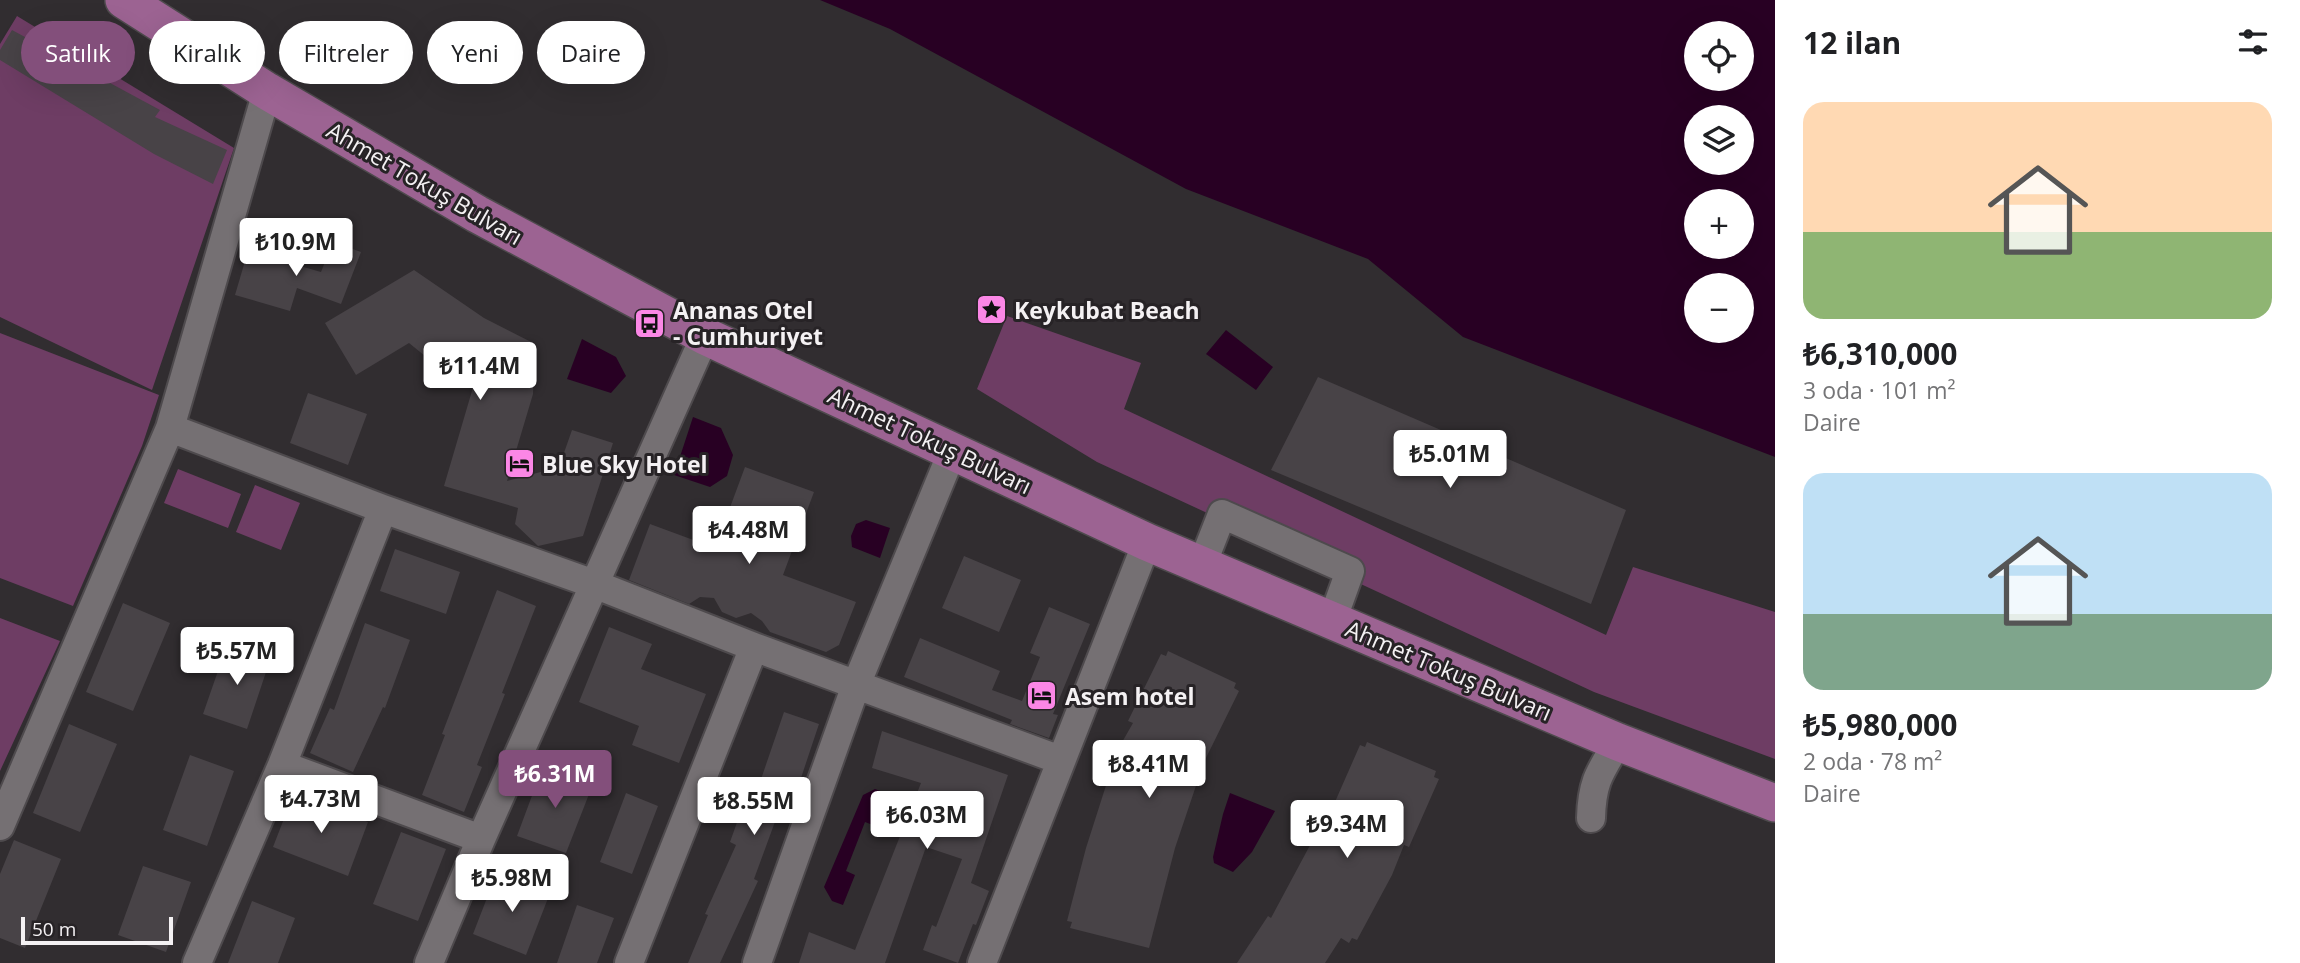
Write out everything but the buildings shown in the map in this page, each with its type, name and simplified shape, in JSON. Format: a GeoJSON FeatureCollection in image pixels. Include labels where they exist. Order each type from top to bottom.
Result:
{"type":"FeatureCollection","features":[{"type":"Feature","properties":{"kind":"main road","name":"Ahmet Tokuş Bulvarı"},"geometry":{"type":"LineString","coordinates":[[124,0],[267,91],[477,214],[705,336],[1147,542],[1618,742],[1775,803]]}},
{"type":"Feature","properties":{"kind":"street"},"geometry":{"type":"LineString","coordinates":[[0,826],[170,428],[267,91]]}},
{"type":"Feature","properties":{"kind":"street"},"geometry":{"type":"LineString","coordinates":[[429,963],[481,839],[705,336]]}},
{"type":"Feature","properties":{"kind":"street"},"geometry":{"type":"LineString","coordinates":[[170,428],[1060,760]]}},
{"type":"Feature","properties":{"kind":"street"},"geometry":{"type":"LineString","coordinates":[[757,963],[856,685],[953,450]]}},
{"type":"Feature","properties":{"kind":"street"},"geometry":{"type":"LineString","coordinates":[[197,963],[282,765],[383,509]]}},
{"type":"Feature","properties":{"kind":"street"},"geometry":{"type":"LineString","coordinates":[[1202,565],[1222,514],[1350,571],[1332,621]]}},
{"type":"Feature","properties":{"kind":"street"},"geometry":{"type":"LineString","coordinates":[[982,963],[1147,542]]}},
{"type":"Feature","properties":{"kind":"street"},"geometry":{"type":"LineString","coordinates":[[629,963],[754,647]]}},
{"type":"Feature","properties":{"kind":"street"},"geometry":{"type":"LineString","coordinates":[[1591,818],[1591,792],[1598,774],[1618,742]]}},
{"type":"Feature","properties":{"kind":"street"},"geometry":{"type":"LineString","coordinates":[[282,765],[481,839]]}},
{"type":"Feature","properties":{"kind":"shaded area"},"geometry":{"type":"Polygon","coordinates":[[[820,0],[1775,0],[1775,457],[1463,337],[1368,259],[1186,189],[890,29],[820,0]]]}},
{"type":"Feature","properties":{"kind":"shaded area"},"geometry":{"type":"Polygon","coordinates":[[[17,16],[25,21],[21,21],[21,84],[129,84],[234,148],[152,390],[0,317],[0,44],[17,16]]]}},
{"type":"Feature","properties":{"kind":"shaded area"},"geometry":{"type":"Polygon","coordinates":[[[1007,316],[1141,363],[1124,409],[1606,635],[1633,567],[1775,612],[1775,759],[1594,692],[1097,462],[977,389],[1007,316]]]}},
{"type":"Feature","properties":{"kind":"shaded area"},"geometry":{"type":"Polygon","coordinates":[[[1226,330],[1273,367],[1256,390],[1206,354],[1226,330]]]}},
{"type":"Feature","properties":{"kind":"shaded area"},"geometry":{"type":"Polygon","coordinates":[[[0,333],[159,395],[142,446],[73,606],[0,578],[0,333]]]}},
{"type":"Feature","properties":{"kind":"shaded area"},"geometry":{"type":"Polygon","coordinates":[[[582,339],[616,357],[626,376],[611,393],[567,379],[582,339]]]}},
{"type":"Feature","properties":{"kind":"shaded area"},"geometry":{"type":"Polygon","coordinates":[[[693,417],[721,428],[733,455],[727,476],[710,487],[674,475],[693,417]]]}},
{"type":"Feature","properties":{"kind":"shaded area"},"geometry":{"type":"Polygon","coordinates":[[[178,469],[241,494],[228,528],[164,503],[178,469]]]}},
{"type":"Feature","properties":{"kind":"shaded area"},"geometry":{"type":"Polygon","coordinates":[[[255,485],[300,503],[281,550],[236,532],[255,485]]]}},
{"type":"Feature","properties":{"kind":"shaded area"},"geometry":{"type":"Polygon","coordinates":[[[866,520],[890,528],[880,558],[852,547],[851,536],[856,524],[866,520]]]}},
{"type":"Feature","properties":{"kind":"shaded area"},"geometry":{"type":"Polygon","coordinates":[[[0,618],[60,641],[0,771],[0,618]]]}},
{"type":"Feature","properties":{"kind":"shaded area"},"geometry":{"type":"Polygon","coordinates":[[[875,789],[891,795],[878,827],[865,822],[846,871],[855,875],[843,905],[832,901],[824,887],[863,795],[875,789]]]}},
{"type":"Feature","properties":{"kind":"shaded area"},"geometry":{"type":"Polygon","coordinates":[[[1230,793],[1275,811],[1252,852],[1233,872],[1214,863],[1213,857],[1230,793]]]}},
{"type":"Feature","properties":{"kind":"place","name":"Keykubat Beach"},"geometry":{"type":"Point","coordinates":[991,310]}},
{"type":"Feature","properties":{"kind":"place","name":"Ananas Otel - Cumhuriyet"},"geometry":{"type":"Point","coordinates":[650,323]}},
{"type":"Feature","properties":{"kind":"place","name":"Blue Sky Hotel"},"geometry":{"type":"Point","coordinates":[519,464]}},
{"type":"Feature","properties":{"kind":"place","name":"Asem hotel"},"geometry":{"type":"Point","coordinates":[1042,696]}}]}
